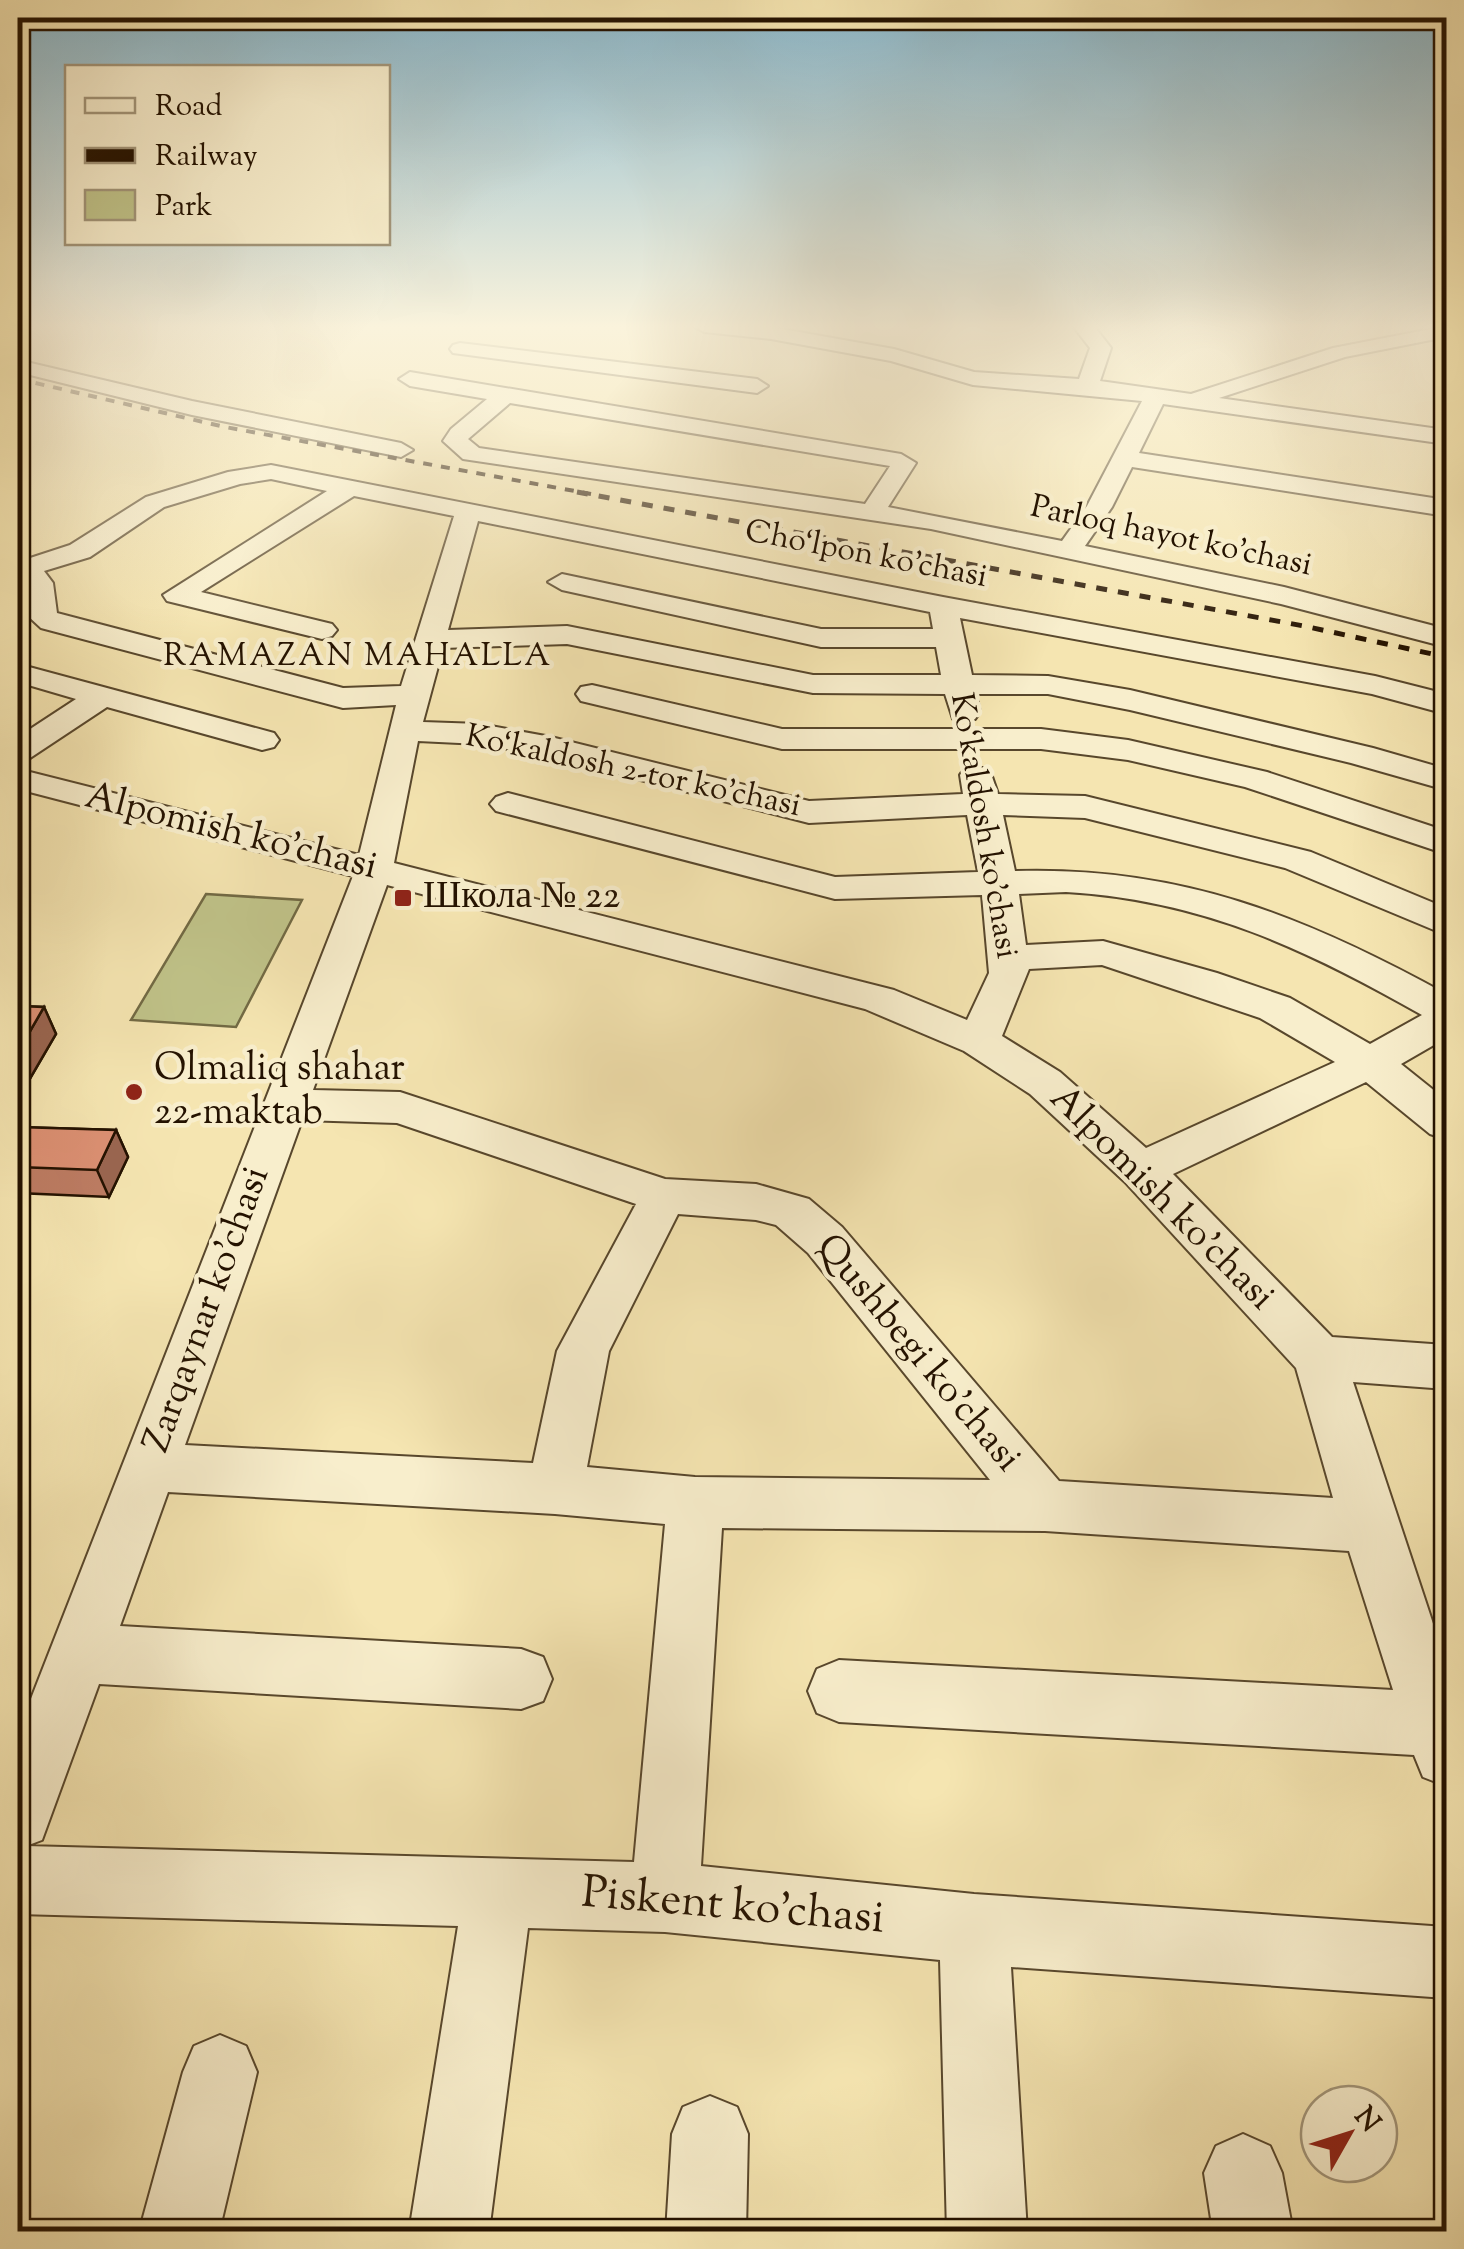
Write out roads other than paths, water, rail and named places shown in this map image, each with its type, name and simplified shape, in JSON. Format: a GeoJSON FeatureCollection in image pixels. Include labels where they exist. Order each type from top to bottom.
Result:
{"type":"FeatureCollection","features":[{"type":"Feature","properties":{"kind":"street"},"geometry":{"type":"LineString","coordinates":[[307,431],[402,450]]}},
{"type":"Feature","properties":{"kind":"street","name":"Parloq hayot ko'chasi"},"geometry":{"type":"LineString","coordinates":[[463,431],[455,441],[460,448],[497,458],[932,520],[1284,596],[1446,638]]}},
{"type":"Feature","properties":{"kind":"street"},"geometry":{"type":"LineString","coordinates":[[718,431],[901,461],[904,463],[872,512]]}},
{"type":"Feature","properties":{"kind":"street"},"geometry":{"type":"LineString","coordinates":[[1068,551],[1100,507],[1138,431]]}},
{"type":"Feature","properties":{"kind":"street"},"geometry":{"type":"LineString","coordinates":[[1404,431],[1446,437]]}},
{"type":"Feature","properties":{"kind":"street"},"geometry":{"type":"LineString","coordinates":[[1124,458],[1446,508]]}},
{"type":"Feature","properties":{"kind":"street","name":"Cho‘lpon ko'chasi"},"geometry":{"type":"LineString","coordinates":[[23,570],[80,551],[155,502],[237,477],[271,472],[468,512],[946,622],[1375,686],[1446,704]]}},
{"type":"Feature","properties":{"kind":"street"},"geometry":{"type":"LineString","coordinates":[[322,630],[178,595],[349,488]]}},
{"type":"Feature","properties":{"kind":"street","name":"Zarqaynar ko'chasi"},"geometry":{"type":"LineString","coordinates":[[18,1816],[374,870],[409,713],[468,512]]}},
{"type":"Feature","properties":{"kind":"street","name":"Ko‘kaldosh 2-tor ko'chasi"},"geometry":{"type":"LineString","coordinates":[[23,570],[38,583],[43,616],[51,622],[480,734],[550,747],[809,812],[982,804],[1085,807],[1298,860],[1404,901],[1446,923]]}},
{"type":"Feature","properties":{"kind":"street"},"geometry":{"type":"LineString","coordinates":[[562,582],[821,638],[946,622]]}},
{"type":"Feature","properties":{"kind":"street","name":"Ko‘kaldosh ko'chasi"},"geometry":{"type":"LineString","coordinates":[[946,622],[998,884],[1009,974],[979,1041]]}},
{"type":"Feature","properties":{"kind":"street"},"geometry":{"type":"LineString","coordinates":[[430,640],[567,635],[813,684],[1048,685],[1130,700],[1434,775]]}},
{"type":"Feature","properties":{"kind":"street"},"geometry":{"type":"LineString","coordinates":[[18,673],[262,740]]}},
{"type":"Feature","properties":{"kind":"street"},"geometry":{"type":"LineString","coordinates":[[592,694],[782,739],[1042,739],[1128,750],[1255,779],[1446,843]]}},
{"type":"Feature","properties":{"kind":"street"},"geometry":{"type":"LineString","coordinates":[[18,751],[102,696]]}},
{"type":"Feature","properties":{"kind":"street"},"geometry":{"type":"LineString","coordinates":[[1412,830],[1434,775],[1446,719]]}},
{"type":"Feature","properties":{"kind":"street","name":"Alpomish ko'chasi"},"geometry":{"type":"LineString","coordinates":[[18,779],[878,999],[979,1041],[1045,1084],[1141,1170],[1319,1358],[1370,1526],[1442,1739]]}},
{"type":"Feature","properties":{"kind":"street"},"geometry":{"type":"LineString","coordinates":[[508,804],[835,888],[1066,881],[1119,884],[1192,899],[1271,923],[1332,949],[1446,1011]]}},
{"type":"Feature","properties":{"kind":"street"},"geometry":{"type":"LineString","coordinates":[[1007,958],[1103,952],[1274,1008],[1370,1062],[1446,1123]]}},
{"type":"Feature","properties":{"kind":"street"},"geometry":{"type":"LineString","coordinates":[[1141,1170],[1370,1062],[1446,1020]]}},
{"type":"Feature","properties":{"kind":"street","name":"Qushbegi ko'chasi"},"geometry":{"type":"LineString","coordinates":[[285,1104],[400,1108],[664,1196],[756,1202],[792,1212],[825,1240],[1045,1506]]}},
{"type":"Feature","properties":{"kind":"street"},"geometry":{"type":"LineString","coordinates":[[555,1489],[583,1352],[664,1196]]}},
{"type":"Feature","properties":{"kind":"street"},"geometry":{"type":"LineString","coordinates":[[1319,1358],[1446,1367]]}},
{"type":"Feature","properties":{"kind":"street","name":"Qushbegi ko'chasi"},"geometry":{"type":"LineString","coordinates":[[150,1467],[555,1489],[695,1502],[1045,1506],[1370,1526]]}},
{"type":"Feature","properties":{"kind":"street"},"geometry":{"type":"LineString","coordinates":[[664,1898],[695,1502]]}},
{"type":"Feature","properties":{"kind":"street"},"geometry":{"type":"LineString","coordinates":[[78,1654],[521,1679]]}},
{"type":"Feature","properties":{"kind":"street"},"geometry":{"type":"LineString","coordinates":[[839,1691],[1442,1739]]}},
{"type":"Feature","properties":{"kind":"street","name":"Piskent ko'chasi"},"geometry":{"type":"LineString","coordinates":[[18,1880],[664,1898],[974,1929],[1446,1964]]}},
{"type":"Feature","properties":{"kind":"street"},"geometry":{"type":"LineString","coordinates":[[450,2232],[498,1893]]}},
{"type":"Feature","properties":{"kind":"street"},"geometry":{"type":"LineString","coordinates":[[974,1929],[987,2232]]}},
{"type":"Feature","properties":{"kind":"street"},"geometry":{"type":"LineString","coordinates":[[179,2232],[220,2072]]}},
{"type":"Feature","properties":{"kind":"street"},"geometry":{"type":"LineString","coordinates":[[706,2232],[710,2134]]}},
{"type":"Feature","properties":{"kind":"railway"},"geometry":{"type":"LineString","coordinates":[[247,431],[591,494]]}},
{"type":"Feature","properties":{"kind":"railway"},"geometry":{"type":"LineString","coordinates":[[577,492],[1304,626],[1446,657]]}},
{"type":"Feature","properties":{"kind":"place","name":"Школа № 22"},"geometry":{"type":"Point","coordinates":[403,898]}},
{"type":"Feature","properties":{"kind":"place","name":"Olmaliq shahar 22-maktab"},"geometry":{"type":"Point","coordinates":[134,1092]}},
{"type":"Feature","properties":{"kind":"district","name":"RAMAZAN MAHALLA"},"geometry":{"type":"Point","coordinates":[358,657]}}]}
